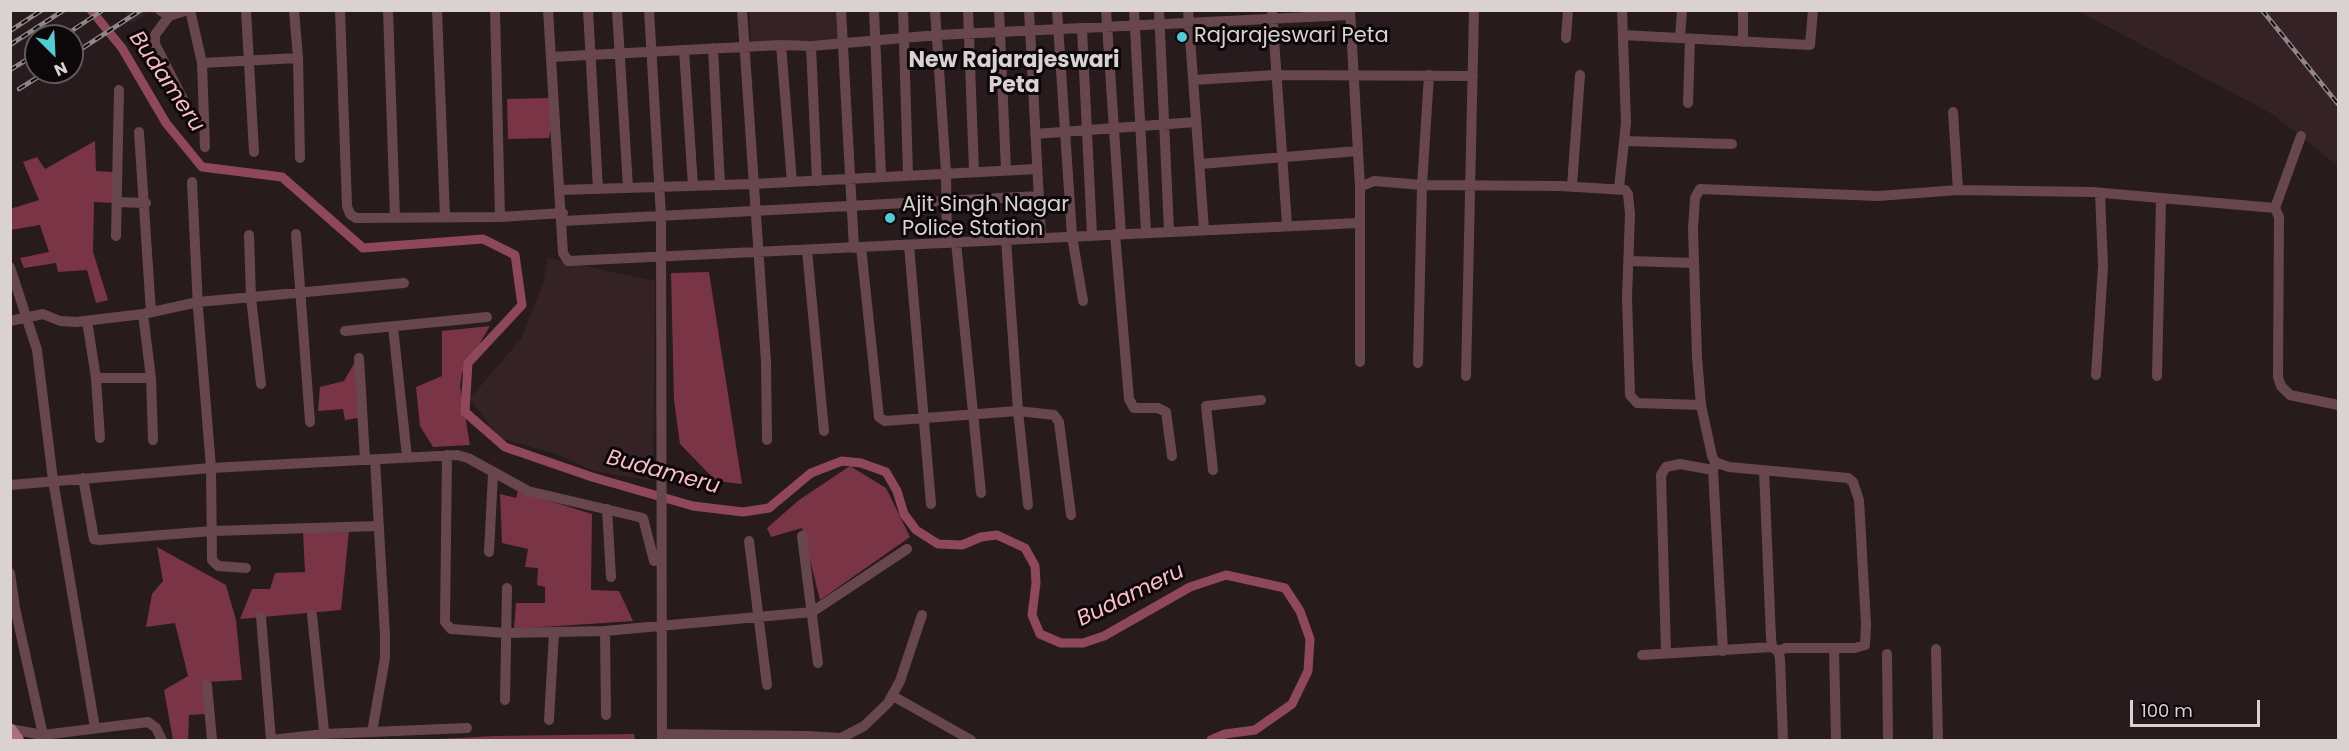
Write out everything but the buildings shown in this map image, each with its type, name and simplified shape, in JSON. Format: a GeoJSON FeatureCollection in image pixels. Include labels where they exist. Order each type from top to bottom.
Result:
{"type":"FeatureCollection","features":[{"type":"Feature","properties":{"kind":"main road"},"geometry":{"type":"LineString","coordinates":[[10,721],[11,730],[18,741]]}},
{"type":"Feature","properties":{"kind":"street"},"geometry":{"type":"LineString","coordinates":[[204,119],[191,115],[155,44],[155,35],[164,13],[189,10],[202,63],[204,119],[205,147]]}},
{"type":"Feature","properties":{"kind":"street"},"geometry":{"type":"LineString","coordinates":[[246,10],[254,152]]}},
{"type":"Feature","properties":{"kind":"street"},"geometry":{"type":"LineString","coordinates":[[294,10],[298,58],[300,158]]}},
{"type":"Feature","properties":{"kind":"street"},"geometry":{"type":"LineString","coordinates":[[340,10],[348,211],[356,218],[661,216],[851,208],[1039,196]]}},
{"type":"Feature","properties":{"kind":"street"},"geometry":{"type":"LineString","coordinates":[[388,10],[395,217]]}},
{"type":"Feature","properties":{"kind":"street"},"geometry":{"type":"LineString","coordinates":[[437,10],[445,217]]}},
{"type":"Feature","properties":{"kind":"street"},"geometry":{"type":"LineString","coordinates":[[495,10],[500,217]]}},
{"type":"Feature","properties":{"kind":"street"},"geometry":{"type":"LineString","coordinates":[[548,10],[563,217],[563,253],[568,261],[1358,223]]}},
{"type":"Feature","properties":{"kind":"street"},"geometry":{"type":"LineString","coordinates":[[588,10],[598,189]]}},
{"type":"Feature","properties":{"kind":"street"},"geometry":{"type":"LineString","coordinates":[[616,10],[628,187]]}},
{"type":"Feature","properties":{"kind":"street"},"geometry":{"type":"LineString","coordinates":[[649,10],[661,216],[662,443],[658,560],[662,737],[842,739],[877,715],[893,696],[922,615]]}},
{"type":"Feature","properties":{"kind":"street"},"geometry":{"type":"LineString","coordinates":[[742,10],[753,212],[766,362],[768,440]]}},
{"type":"Feature","properties":{"kind":"street"},"geometry":{"type":"LineString","coordinates":[[842,10],[851,208],[879,417],[885,421],[1018,411],[1047,412],[1057,418],[1071,515]]}},
{"type":"Feature","properties":{"kind":"street"},"geometry":{"type":"LineString","coordinates":[[874,10],[881,176]]}},
{"type":"Feature","properties":{"kind":"street"},"geometry":{"type":"LineString","coordinates":[[903,10],[908,174]]}},
{"type":"Feature","properties":{"kind":"street"},"geometry":{"type":"LineString","coordinates":[[935,10],[946,202],[981,493]]}},
{"type":"Feature","properties":{"kind":"street"},"geometry":{"type":"LineString","coordinates":[[968,10],[974,171]]}},
{"type":"Feature","properties":{"kind":"street"},"geometry":{"type":"LineString","coordinates":[[999,10],[1006,170]]}},
{"type":"Feature","properties":{"kind":"street"},"geometry":{"type":"LineString","coordinates":[[1029,10],[1041,238]]}},
{"type":"Feature","properties":{"kind":"street"},"geometry":{"type":"LineString","coordinates":[[1057,10],[1072,236],[1083,301]]}},
{"type":"Feature","properties":{"kind":"street"},"geometry":{"type":"LineString","coordinates":[[1106,10],[1129,399],[1134,408],[1158,408],[1166,412],[1172,456]]}},
{"type":"Feature","properties":{"kind":"street"},"geometry":{"type":"LineString","coordinates":[[1134,10],[1146,232]]}},
{"type":"Feature","properties":{"kind":"street"},"geometry":{"type":"LineString","coordinates":[[1159,10],[1168,231]]}},
{"type":"Feature","properties":{"kind":"street"},"geometry":{"type":"LineString","coordinates":[[1188,10],[1204,229]]}},
{"type":"Feature","properties":{"kind":"street"},"geometry":{"type":"LineString","coordinates":[[1466,376],[1474,10]]}},
{"type":"Feature","properties":{"kind":"street"},"geometry":{"type":"LineString","coordinates":[[1566,38],[1568,10]]}},
{"type":"Feature","properties":{"kind":"street"},"geometry":{"type":"LineString","coordinates":[[1619,188],[1626,123],[1623,10]]}},
{"type":"Feature","properties":{"kind":"street"},"geometry":{"type":"LineString","coordinates":[[1682,10],[1688,104]]}},
{"type":"Feature","properties":{"kind":"street"},"geometry":{"type":"LineString","coordinates":[[1743,10],[1743,42]]}},
{"type":"Feature","properties":{"kind":"street"},"geometry":{"type":"LineString","coordinates":[[1623,35],[1810,45],[1813,10]]}},
{"type":"Feature","properties":{"kind":"street"},"geometry":{"type":"LineString","coordinates":[[551,57],[781,45],[811,46],[1000,31],[1107,28],[1272,15],[1350,13],[1358,151],[1360,362]]}},
{"type":"Feature","properties":{"kind":"street"},"geometry":{"type":"LineString","coordinates":[[1272,15],[1287,225]]}},
{"type":"Feature","properties":{"kind":"street"},"geometry":{"type":"LineString","coordinates":[[1082,29],[1092,235]]}},
{"type":"Feature","properties":{"kind":"street"},"geometry":{"type":"LineString","coordinates":[[781,45],[792,182]]}},
{"type":"Feature","properties":{"kind":"street"},"geometry":{"type":"LineString","coordinates":[[811,46],[817,181]]}},
{"type":"Feature","properties":{"kind":"street"},"geometry":{"type":"LineString","coordinates":[[713,48],[720,185]]}},
{"type":"Feature","properties":{"kind":"street"},"geometry":{"type":"LineString","coordinates":[[684,50],[693,186]]}},
{"type":"Feature","properties":{"kind":"street"},"geometry":{"type":"LineString","coordinates":[[202,63],[298,58]]}},
{"type":"Feature","properties":{"kind":"street"},"geometry":{"type":"LineString","coordinates":[[1193,80],[1275,75],[1473,76]]}},
{"type":"Feature","properties":{"kind":"street"},"geometry":{"type":"LineString","coordinates":[[1418,363],[1422,185],[1429,75]]}},
{"type":"Feature","properties":{"kind":"street"},"geometry":{"type":"LineString","coordinates":[[1572,186],[1580,75]]}},
{"type":"Feature","properties":{"kind":"street"},"geometry":{"type":"LineString","coordinates":[[116,236],[119,90]]}},
{"type":"Feature","properties":{"kind":"street"},"geometry":{"type":"LineString","coordinates":[[1953,111],[1958,190]]}},
{"type":"Feature","properties":{"kind":"street"},"geometry":{"type":"LineString","coordinates":[[1035,134],[1196,122]]}},
{"type":"Feature","properties":{"kind":"street"},"geometry":{"type":"LineString","coordinates":[[139,132],[146,203],[147,313],[153,440]]}},
{"type":"Feature","properties":{"kind":"street"},"geometry":{"type":"LineString","coordinates":[[2301,136],[2275,208],[2279,217],[2278,377],[2281,386],[2290,395],[2338,405]]}},
{"type":"Feature","properties":{"kind":"street"},"geometry":{"type":"LineString","coordinates":[[1624,141],[1732,144]]}},
{"type":"Feature","properties":{"kind":"street"},"geometry":{"type":"LineString","coordinates":[[1200,164],[1358,151]]}},
{"type":"Feature","properties":{"kind":"street"},"geometry":{"type":"LineString","coordinates":[[561,190],[752,184],[850,177],[1038,169]]}},
{"type":"Feature","properties":{"kind":"street"},"geometry":{"type":"LineString","coordinates":[[1359,187],[1374,181],[1422,185],[1619,188],[1628,194],[1630,201],[1627,297],[1631,399],[1637,404],[1701,405]]}},
{"type":"Feature","properties":{"kind":"street"},"geometry":{"type":"LineString","coordinates":[[192,182],[198,302],[211,468],[212,560],[215,565],[246,568]]}},
{"type":"Feature","properties":{"kind":"street"},"geometry":{"type":"LineString","coordinates":[[1723,651],[1714,466],[1701,405],[1694,263],[1695,198],[1700,189],[1878,196],[1958,190],[2100,193],[2275,208]]}},
{"type":"Feature","properties":{"kind":"street"},"geometry":{"type":"LineString","coordinates":[[2096,375],[2103,266],[2100,193]]}},
{"type":"Feature","properties":{"kind":"street"},"geometry":{"type":"LineString","coordinates":[[2157,376],[2162,277],[2161,199]]}},
{"type":"Feature","properties":{"kind":"street"},"geometry":{"type":"LineString","coordinates":[[117,202],[146,203]]}},
{"type":"Feature","properties":{"kind":"street"},"geometry":{"type":"LineString","coordinates":[[296,234],[310,422]]}},
{"type":"Feature","properties":{"kind":"street"},"geometry":{"type":"LineString","coordinates":[[249,235],[251,298],[261,384]]}},
{"type":"Feature","properties":{"kind":"street"},"geometry":{"type":"LineString","coordinates":[[1006,240],[1018,411],[1029,505]]}},
{"type":"Feature","properties":{"kind":"street"},"geometry":{"type":"LineString","coordinates":[[909,245],[931,504]]}},
{"type":"Feature","properties":{"kind":"street"},"geometry":{"type":"LineString","coordinates":[[807,250],[824,431]]}},
{"type":"Feature","properties":{"kind":"street"},"geometry":{"type":"LineString","coordinates":[[1629,261],[1694,263]]}},
{"type":"Feature","properties":{"kind":"street"},"geometry":{"type":"LineString","coordinates":[[10,267],[37,350],[53,480],[95,728]]}},
{"type":"Feature","properties":{"kind":"street"},"geometry":{"type":"LineString","coordinates":[[10,321],[43,314],[67,323],[147,313],[198,302],[404,283]]}},
{"type":"Feature","properties":{"kind":"street"},"geometry":{"type":"LineString","coordinates":[[345,331],[487,317]]}},
{"type":"Feature","properties":{"kind":"street"},"geometry":{"type":"LineString","coordinates":[[87,321],[96,378],[100,438]]}},
{"type":"Feature","properties":{"kind":"street"},"geometry":{"type":"LineString","coordinates":[[393,327],[407,457]]}},
{"type":"Feature","properties":{"kind":"street"},"geometry":{"type":"LineString","coordinates":[[359,358],[380,526],[385,658],[372,732]]}},
{"type":"Feature","properties":{"kind":"street"},"geometry":{"type":"LineString","coordinates":[[96,378],[151,378]]}},
{"type":"Feature","properties":{"kind":"street"},"geometry":{"type":"LineString","coordinates":[[1213,470],[1206,406],[1261,400]]}},
{"type":"Feature","properties":{"kind":"street"},"geometry":{"type":"LineString","coordinates":[[10,485],[211,468],[447,455],[468,458],[493,474],[528,490],[643,518],[658,560]]}},
{"type":"Feature","properties":{"kind":"street"},"geometry":{"type":"LineString","coordinates":[[447,455],[446,625],[451,629],[505,633],[606,631],[812,612],[907,549]]}},
{"type":"Feature","properties":{"kind":"street"},"geometry":{"type":"LineString","coordinates":[[1642,655],[1786,648],[1855,648],[1864,645],[1867,640],[1858,500],[1855,487],[1848,478],[1714,466],[1680,464],[1666,467],[1661,475],[1666,653]]}},
{"type":"Feature","properties":{"kind":"street"},"geometry":{"type":"LineString","coordinates":[[1764,470],[1775,649],[1781,667],[1783,741]]}},
{"type":"Feature","properties":{"kind":"street"},"geometry":{"type":"LineString","coordinates":[[489,552],[493,474]]}},
{"type":"Feature","properties":{"kind":"street"},"geometry":{"type":"LineString","coordinates":[[83,478],[94,539],[212,531],[380,526]]}},
{"type":"Feature","properties":{"kind":"street"},"geometry":{"type":"LineString","coordinates":[[607,509],[611,577]]}},
{"type":"Feature","properties":{"kind":"street"},"geometry":{"type":"LineString","coordinates":[[802,536],[818,663]]}},
{"type":"Feature","properties":{"kind":"street"},"geometry":{"type":"LineString","coordinates":[[749,541],[767,685]]}},
{"type":"Feature","properties":{"kind":"street"},"geometry":{"type":"LineString","coordinates":[[10,573],[15,608],[46,738]]}},
{"type":"Feature","properties":{"kind":"street"},"geometry":{"type":"LineString","coordinates":[[505,700],[507,588]]}},
{"type":"Feature","properties":{"kind":"street"},"geometry":{"type":"LineString","coordinates":[[312,615],[325,737]]}},
{"type":"Feature","properties":{"kind":"street"},"geometry":{"type":"LineString","coordinates":[[261,617],[271,741],[372,732],[467,728]]}},
{"type":"Feature","properties":{"kind":"street"},"geometry":{"type":"LineString","coordinates":[[606,631],[606,715]]}},
{"type":"Feature","properties":{"kind":"street"},"geometry":{"type":"LineString","coordinates":[[549,720],[554,633]]}},
{"type":"Feature","properties":{"kind":"street"},"geometry":{"type":"LineString","coordinates":[[1834,648],[1836,741]]}},
{"type":"Feature","properties":{"kind":"street"},"geometry":{"type":"LineString","coordinates":[[1936,649],[1938,741]]}},
{"type":"Feature","properties":{"kind":"street"},"geometry":{"type":"LineString","coordinates":[[1887,654],[1888,741]]}},
{"type":"Feature","properties":{"kind":"street"},"geometry":{"type":"LineString","coordinates":[[207,685],[212,741]]}},
{"type":"Feature","properties":{"kind":"street"},"geometry":{"type":"LineString","coordinates":[[893,696],[970,741]]}},
{"type":"Feature","properties":{"kind":"street"},"geometry":{"type":"LineString","coordinates":[[11,730],[46,738],[95,728],[148,722],[156,728],[162,741]]}},
{"type":"Feature","properties":{"kind":"shaded area"},"geometry":{"type":"Polygon","coordinates":[[[124,11],[166,11],[159,15],[149,12],[131,24],[124,11]]]}},
{"type":"Feature","properties":{"kind":"shaded area"},"geometry":{"type":"Polygon","coordinates":[[[749,11],[839,11],[841,39],[751,43],[749,11]]]}},
{"type":"Feature","properties":{"kind":"shaded area"},"geometry":{"type":"Polygon","coordinates":[[[2078,11],[2338,11],[2338,166],[2272,114],[2078,11]]]}},
{"type":"Feature","properties":{"kind":"shaded area"},"geometry":{"type":"Polygon","coordinates":[[[549,98],[551,128],[549,138],[508,139],[507,99],[549,98]]]}},
{"type":"Feature","properties":{"kind":"shaded area"},"geometry":{"type":"Polygon","coordinates":[[[95,141],[96,171],[113,172],[114,203],[94,202],[93,252],[108,300],[96,303],[87,270],[58,272],[56,263],[24,268],[20,258],[49,252],[40,225],[11,230],[10,209],[39,200],[23,162],[37,157],[45,169],[95,141]]]}},
{"type":"Feature","properties":{"kind":"shaded area"},"geometry":{"type":"Polygon","coordinates":[[[548,258],[655,281],[653,481],[594,471],[553,453],[499,438],[470,398],[521,339],[543,283],[548,258]]]}},
{"type":"Feature","properties":{"kind":"shaded area"},"geometry":{"type":"Polygon","coordinates":[[[709,272],[742,484],[716,481],[680,444],[674,400],[671,273],[709,272]]]}},
{"type":"Feature","properties":{"kind":"shaded area"},"geometry":{"type":"Polygon","coordinates":[[[490,326],[462,373],[460,386],[470,445],[433,447],[420,426],[416,387],[442,376],[442,331],[490,326]]]}},
{"type":"Feature","properties":{"kind":"shaded area"},"geometry":{"type":"Polygon","coordinates":[[[355,362],[358,418],[345,420],[343,409],[318,411],[320,387],[344,381],[355,362]]]}},
{"type":"Feature","properties":{"kind":"shaded area"},"geometry":{"type":"Polygon","coordinates":[[[850,466],[886,488],[910,537],[820,600],[802,528],[771,537],[767,528],[799,500],[850,466]]]}},
{"type":"Feature","properties":{"kind":"shaded area"},"geometry":{"type":"Polygon","coordinates":[[[518,491],[592,514],[591,590],[619,591],[633,621],[514,629],[516,603],[545,603],[545,587],[537,585],[538,568],[525,567],[528,549],[502,543],[500,494],[516,498],[518,491]]]}},
{"type":"Feature","properties":{"kind":"shaded area"},"geometry":{"type":"Polygon","coordinates":[[[349,531],[341,610],[240,619],[252,589],[270,589],[275,573],[305,572],[303,532],[349,531]]]}},
{"type":"Feature","properties":{"kind":"shaded area"},"geometry":{"type":"Polygon","coordinates":[[[157,547],[226,585],[236,620],[242,680],[205,682],[206,714],[189,715],[188,740],[173,740],[164,690],[188,676],[175,623],[146,627],[152,594],[163,581],[157,547]]]}},
{"type":"Feature","properties":{"kind":"shaded area"},"geometry":{"type":"Polygon","coordinates":[[[634,734],[635,740],[419,740],[495,736],[634,734]]]}},
{"type":"Feature","properties":{"kind":"waterway","name":"Budameru"},"geometry":{"type":"LineString","coordinates":[[91,10],[122,48],[166,123],[202,167],[282,177],[363,248],[483,239],[515,255],[522,305],[468,363],[465,412],[505,447],[592,477],[693,506],[743,512],[769,508],[811,473],[842,461],[861,463],[886,472],[897,491],[904,514],[916,530],[938,544],[962,545],[981,537],[997,535],[1025,548],[1035,566],[1036,583],[1032,615],[1040,634],[1061,643],[1083,643],[1104,636],[1190,587],[1226,575],[1285,588],[1300,611],[1310,639],[1308,671],[1292,704],[1255,730],[1225,734],[1211,740]]}},
{"type":"Feature","properties":{"kind":"railway"},"geometry":{"type":"LineString","coordinates":[[10,31],[42,10]]}},
{"type":"Feature","properties":{"kind":"railway"},"geometry":{"type":"LineString","coordinates":[[10,45],[64,10]]}},
{"type":"Feature","properties":{"kind":"railway"},"geometry":{"type":"LineString","coordinates":[[82,24],[103,10]]}},
{"type":"Feature","properties":{"kind":"railway"},"geometry":{"type":"LineString","coordinates":[[84,47],[141,10]]}},
{"type":"Feature","properties":{"kind":"railway"},"geometry":{"type":"LineString","coordinates":[[2262,10],[2338,104]]}},
{"type":"Feature","properties":{"kind":"railway"},"geometry":{"type":"LineString","coordinates":[[10,70],[24,61]]}},
{"type":"Feature","properties":{"kind":"railway"},"geometry":{"type":"LineString","coordinates":[[19,89],[27,84]]}},
{"type":"Feature","properties":{"kind":"place","name":"Rajarajeswari Peta"},"geometry":{"type":"Point","coordinates":[1182,37]}},
{"type":"Feature","properties":{"kind":"place","name":"Ajit Singh Nagar Police Station"},"geometry":{"type":"Point","coordinates":[890,218]}},
{"type":"Feature","properties":{"kind":"district","name":"New Rajarajeswari Peta"},"geometry":{"type":"Point","coordinates":[1014,74]}}]}
